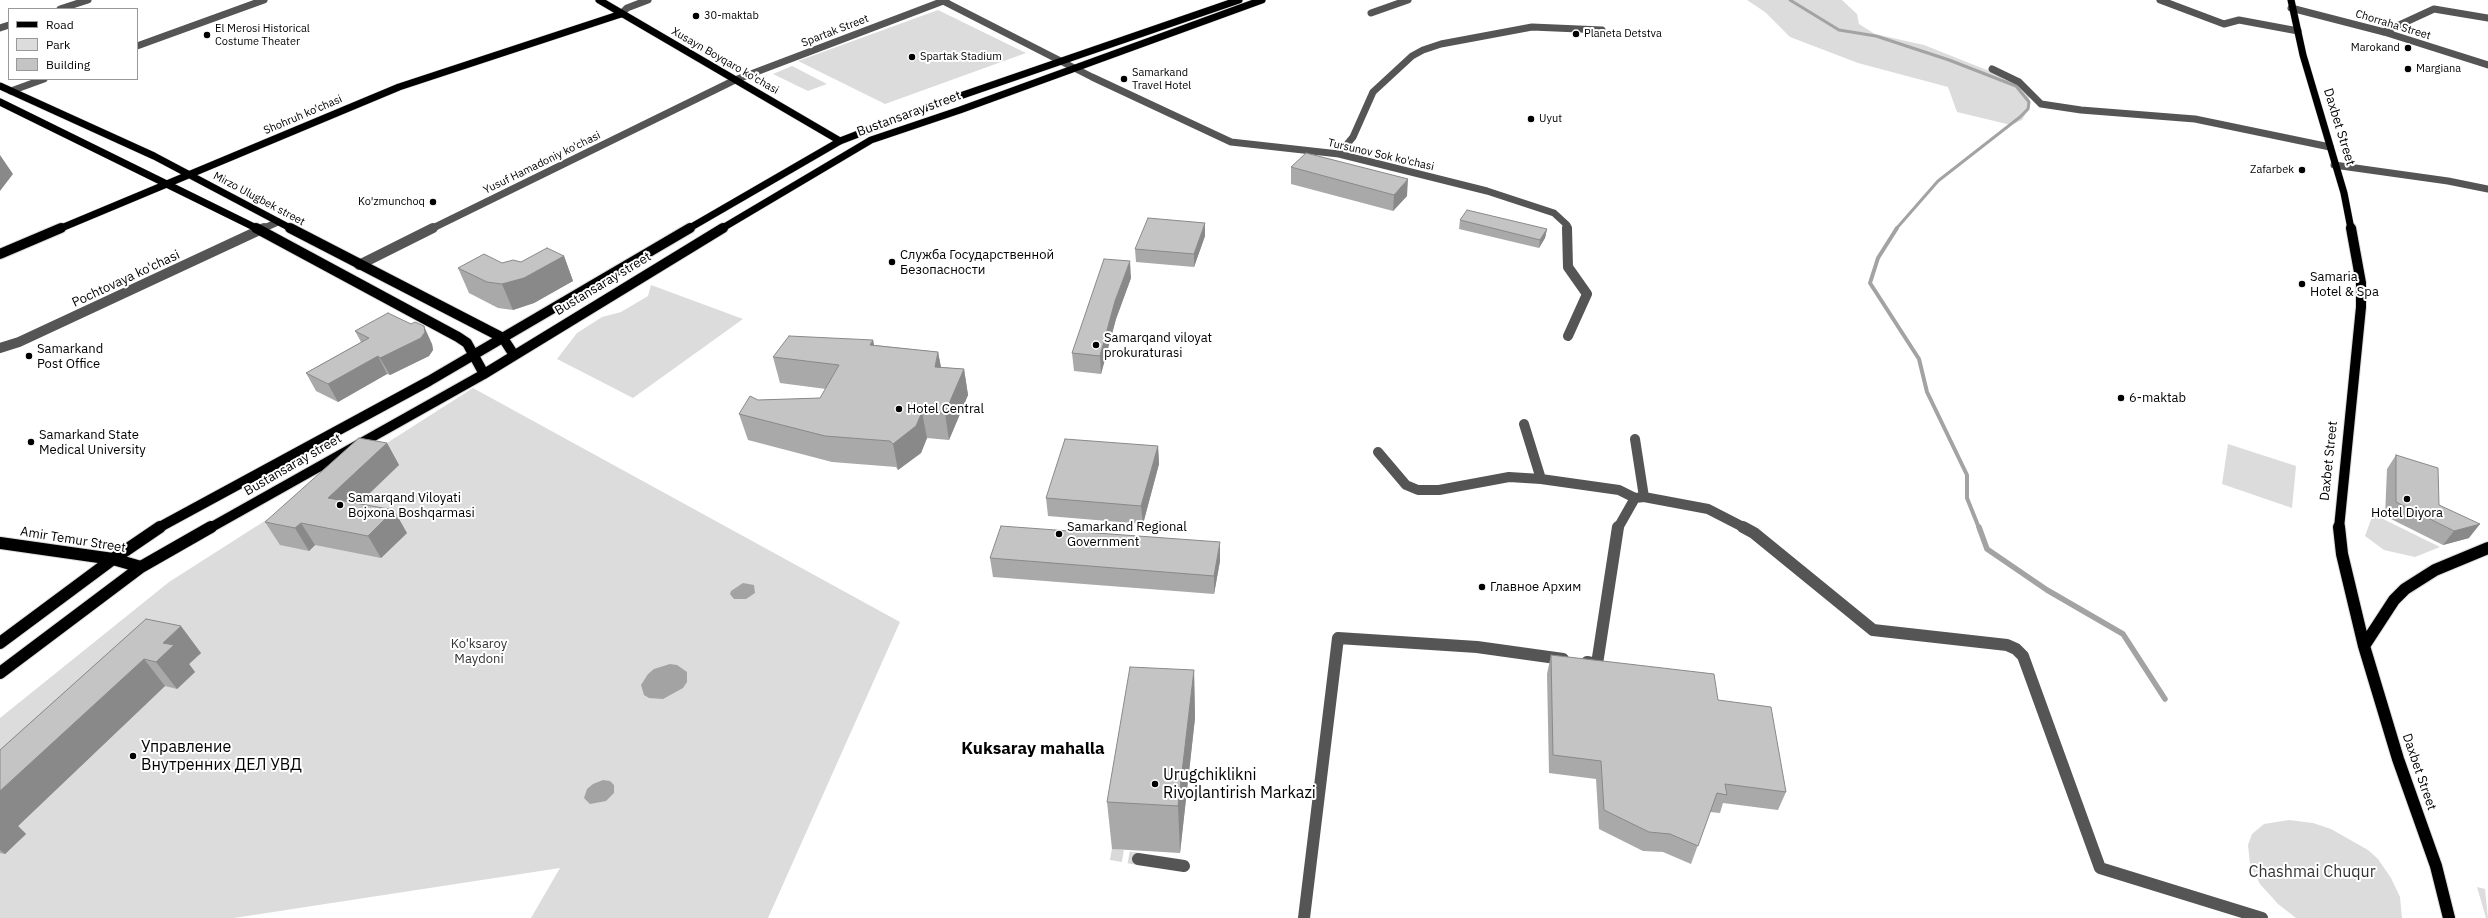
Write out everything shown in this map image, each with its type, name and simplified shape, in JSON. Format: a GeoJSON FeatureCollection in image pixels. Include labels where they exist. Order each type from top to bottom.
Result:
{"type":"FeatureCollection","features":[{"type":"Feature","properties":{"kind":"main road","name":"Xusayn Boyqaro ko'chasi"},"geometry":{"type":"LineString","coordinates":[[599,0],[840,141]]}},
{"type":"Feature","properties":{"kind":"main road","name":"Bustansaray street"},"geometry":{"type":"LineString","coordinates":[[0,643],[113,558],[158,528],[473,356],[840,141],[916,111],[1063,62],[1239,0]]}},
{"type":"Feature","properties":{"kind":"main road","name":"Bustansaray street"},"geometry":{"type":"LineString","coordinates":[[0,674],[141,567],[484,374],[845,154],[871,140],[960,110],[1262,0]]}},
{"type":"Feature","properties":{"kind":"main road","name":"Daxbet Street"},"geometry":{"type":"LineString","coordinates":[[2291,4],[2334,165],[2344,193],[2361,286],[2338,522],[2342,554],[2364,646],[2398,759],[2436,866],[2449,918]]}},
{"type":"Feature","properties":{"kind":"main road","name":"Shohruh ko'chasi"},"geometry":{"type":"LineString","coordinates":[[0,254],[400,87],[621,14]]}},
{"type":"Feature","properties":{"kind":"main road","name":"Mirzo Ulugbek street"},"geometry":{"type":"LineString","coordinates":[[0,86],[154,156],[190,174],[359,265],[503,338]]}},
{"type":"Feature","properties":{"kind":"main road"},"geometry":{"type":"LineString","coordinates":[[0,102],[261,231],[458,337],[467,343],[484,374]]}},
{"type":"Feature","properties":{"kind":"main road"},"geometry":{"type":"LineString","coordinates":[[503,338],[514,355]]}},
{"type":"Feature","properties":{"kind":"main road","name":"Amir Temur Street"},"geometry":{"type":"LineString","coordinates":[[0,543],[113,558],[141,567]]}},
{"type":"Feature","properties":{"kind":"main road"},"geometry":{"type":"LineString","coordinates":[[2364,646],[2394,600],[2405,589],[2435,570],[2488,548]]}},
{"type":"Feature","properties":{"kind":"street"},"geometry":{"type":"LineString","coordinates":[[63,8],[88,0]]}},
{"type":"Feature","properties":{"kind":"street"},"geometry":{"type":"LineString","coordinates":[[138,46],[252,1],[264,0]]}},
{"type":"Feature","properties":{"kind":"street"},"geometry":{"type":"LineString","coordinates":[[621,14],[627,8],[648,0]]}},
{"type":"Feature","properties":{"kind":"street","name":"Tursunov Sok ko'chasi"},"geometry":{"type":"LineString","coordinates":[[943,0],[1074,68],[1231,142],[1339,154],[1487,191],[1561,218],[1567,225],[1568,267],[1587,294],[1568,336]]}},
{"type":"Feature","properties":{"kind":"street","name":"Spartak Street"},"geometry":{"type":"LineString","coordinates":[[735,80],[943,0]]}},
{"type":"Feature","properties":{"kind":"street"},"geometry":{"type":"LineString","coordinates":[[1371,13],[1408,0]]}},
{"type":"Feature","properties":{"kind":"street"},"geometry":{"type":"LineString","coordinates":[[2160,0],[2224,24],[2239,20],[2298,31]]}},
{"type":"Feature","properties":{"kind":"street","name":"Chorraha Street"},"geometry":{"type":"LineString","coordinates":[[2291,4],[2488,65]]}},
{"type":"Feature","properties":{"kind":"street"},"geometry":{"type":"LineString","coordinates":[[2384,32],[2434,9],[2488,18]]}},
{"type":"Feature","properties":{"kind":"street"},"geometry":{"type":"LineString","coordinates":[[1339,154],[1353,137],[1362,113],[1373,92],[1412,56],[1423,50],[1441,44],[1532,27],[1602,30]]}},
{"type":"Feature","properties":{"kind":"street"},"geometry":{"type":"LineString","coordinates":[[1992,69],[2019,82],[2041,104],[2089,111],[2195,119],[2330,147]]}},
{"type":"Feature","properties":{"kind":"street"},"geometry":{"type":"LineString","coordinates":[[11,91],[41,80]]}},
{"type":"Feature","properties":{"kind":"street","name":"Yusuf Hamadoniy ko'chasi"},"geometry":{"type":"LineString","coordinates":[[359,265],[735,80]]}},
{"type":"Feature","properties":{"kind":"street"},"geometry":{"type":"LineString","coordinates":[[2334,165],[2448,181],[2488,189]]}},
{"type":"Feature","properties":{"kind":"street","name":"Pochtovaya ko'chasi"},"geometry":{"type":"LineString","coordinates":[[0,348],[19,342],[278,222]]}},
{"type":"Feature","properties":{"kind":"street"},"geometry":{"type":"LineString","coordinates":[[1524,424],[1541,478]]}},
{"type":"Feature","properties":{"kind":"street"},"geometry":{"type":"LineString","coordinates":[[1304,918],[1338,638],[1477,647],[1597,664],[1618,528],[1639,497],[1635,439]]}},
{"type":"Feature","properties":{"kind":"street"},"geometry":{"type":"LineString","coordinates":[[1378,452],[1406,485],[1418,490],[1439,490],[1509,477],[1541,478],[1619,490],[1639,497],[1708,509],[1754,533],[1873,630],[2007,645],[2016,649],[2023,656],[2100,868],[2262,918]]}},
{"type":"Feature","properties":{"kind":"street"},"geometry":{"type":"LineString","coordinates":[[1138,858],[1184,866]]}},
{"type":"Feature","properties":{"kind":"green space"},"geometry":{"type":"Polygon","coordinates":[[[1747,0],[1842,0],[1857,14],[1859,24],[1875,34],[1924,45],[2017,82],[2029,95],[2030,107],[2022,120],[2011,125],[1957,112],[1948,87],[1858,63],[1790,37],[1765,12],[1747,0]]]}},
{"type":"Feature","properties":{"kind":"green space","name":"Spartak Stadium"},"geometry":{"type":"Polygon","coordinates":[[[938,10],[1026,53],[885,104],[798,61],[938,10]]]}},
{"type":"Feature","properties":{"kind":"green space"},"geometry":{"type":"Polygon","coordinates":[[[792,66],[827,84],[808,91],[773,74],[792,66]]]}},
{"type":"Feature","properties":{"kind":"green space"},"geometry":{"type":"Polygon","coordinates":[[[651,285],[743,319],[633,398],[557,359],[577,333],[602,317],[621,312],[648,296],[651,285]]]}},
{"type":"Feature","properties":{"kind":"green space","name":"Ko'ksaroy Maydoni"},"geometry":{"type":"Polygon","coordinates":[[[473,388],[900,622],[768,918],[531,918],[560,868],[234,918],[0,918],[0,718],[169,582],[473,388]]]}},
{"type":"Feature","properties":{"kind":"green space"},"geometry":{"type":"Polygon","coordinates":[[[2228,444],[2296,466],[2292,508],[2222,484],[2228,444]]]}},
{"type":"Feature","properties":{"kind":"green space"},"geometry":{"type":"Polygon","coordinates":[[[2373,514],[2440,547],[2415,557],[2384,550],[2365,536],[2373,514]]]}},
{"type":"Feature","properties":{"kind":"green space","name":"Chashmai Chuqur"},"geometry":{"type":"Polygon","coordinates":[[[2289,820],[2313,823],[2331,829],[2368,850],[2378,859],[2391,878],[2400,897],[2402,918],[2296,918],[2278,904],[2260,884],[2250,864],[2248,845],[2252,834],[2264,824],[2289,820]]]}},
{"type":"Feature","properties":{"kind":"green space"},"geometry":{"type":"Polygon","coordinates":[[[2477,887],[2485,889],[2488,918],[2486,918],[2477,887]]]}},
{"type":"Feature","properties":{"kind":"shaded area"},"geometry":{"type":"Polygon","coordinates":[[[743,583],[754,585],[755,593],[746,599],[734,599],[730,594],[731,591],[743,583]]]}},
{"type":"Feature","properties":{"kind":"shaded area"},"geometry":{"type":"Polygon","coordinates":[[[670,664],[677,665],[687,672],[687,682],[683,688],[663,699],[649,698],[644,695],[641,685],[648,674],[654,669],[670,664]]]}},
{"type":"Feature","properties":{"kind":"shaded area"},"geometry":{"type":"Polygon","coordinates":[[[603,780],[610,781],[614,785],[614,793],[606,801],[590,804],[584,798],[587,789],[593,784],[603,780]]]}},
{"type":"Feature","properties":{"kind":"building"},"geometry":{"type":"Polygon","coordinates":[[[1306,153],[1408,179],[1394,195],[1291,167],[1306,153]]]}},
{"type":"Feature","properties":{"kind":"building"},"geometry":{"type":"Polygon","coordinates":[[[1467,210],[1547,229],[1540,240],[1460,220],[1467,210]]]}},
{"type":"Feature","properties":{"kind":"building"},"geometry":{"type":"Polygon","coordinates":[[[1148,218],[1205,223],[1194,254],[1135,249],[1148,218]]]}},
{"type":"Feature","properties":{"kind":"building"},"geometry":{"type":"Polygon","coordinates":[[[547,248],[564,256],[524,278],[502,284],[487,282],[458,268],[484,254],[502,263],[513,260],[521,262],[547,248]]]}},
{"type":"Feature","properties":{"kind":"building"},"geometry":{"type":"Polygon","coordinates":[[[1104,259],[1130,261],[1115,301],[1100,356],[1072,353],[1104,259]]]}},
{"type":"Feature","properties":{"kind":"building"},"geometry":{"type":"Polygon","coordinates":[[[388,313],[411,324],[415,322],[424,326],[425,332],[421,338],[380,358],[378,356],[328,384],[306,373],[369,338],[355,331],[388,313]]]}},
{"type":"Feature","properties":{"kind":"building"},"geometry":{"type":"Polygon","coordinates":[[[789,336],[873,340],[870,345],[938,352],[935,367],[964,369],[945,413],[922,412],[916,426],[893,444],[890,441],[825,436],[739,414],[750,396],[758,400],[820,398],[839,365],[773,357],[789,336]]]}},
{"type":"Feature","properties":{"kind":"building"},"geometry":{"type":"Polygon","coordinates":[[[359,438],[387,443],[328,498],[394,510],[368,536],[301,523],[295,528],[265,522],[359,438]]]}},
{"type":"Feature","properties":{"kind":"building"},"geometry":{"type":"Polygon","coordinates":[[[1065,439],[1158,446],[1141,506],[1046,498],[1065,439]]]}},
{"type":"Feature","properties":{"kind":"building"},"geometry":{"type":"Polygon","coordinates":[[[2396,455],[2438,468],[2439,505],[2480,524],[2454,531],[2396,502],[2396,455]]]}},
{"type":"Feature","properties":{"kind":"building"},"geometry":{"type":"Polygon","coordinates":[[[1001,526],[1220,542],[1214,576],[990,558],[1001,526]]]}},
{"type":"Feature","properties":{"kind":"building"},"geometry":{"type":"Polygon","coordinates":[[[146,619],[181,626],[163,643],[174,645],[156,662],[144,659],[0,791],[0,750],[146,619]]]}},
{"type":"Feature","properties":{"kind":"building"},"geometry":{"type":"Polygon","coordinates":[[[1551,655],[1714,674],[1718,700],[1771,707],[1786,792],[1725,784],[1727,795],[1717,793],[1698,846],[1670,834],[1649,832],[1604,810],[1601,761],[1553,755],[1551,655]]]}},
{"type":"Feature","properties":{"kind":"building"},"geometry":{"type":"Polygon","coordinates":[[[1130,667],[1194,670],[1178,806],[1107,802],[1130,667]]]}},
{"type":"Feature","properties":{"kind":"waterway"},"geometry":{"type":"LineString","coordinates":[[1790,0],[1839,30],[1876,36],[1949,60],[2016,86],[2029,102],[2028,109],[2020,117],[1938,181],[1896,229]]}},
{"type":"Feature","properties":{"kind":"waterway"},"geometry":{"type":"LineString","coordinates":[[1897,228],[1878,258],[1870,283],[1919,359],[1927,392],[1967,475],[1967,498],[1979,528]]}},
{"type":"Feature","properties":{"kind":"waterway"},"geometry":{"type":"LineString","coordinates":[[1979,527],[1987,549],[2047,590],[2123,634],[2165,699]]}},
{"type":"Feature","properties":{"kind":"tunnel"},"geometry":{"type":"LineString","coordinates":[[1111,854],[1138,859]]}},
{"type":"Feature","properties":{"kind":"place","name":"30-maktab"},"geometry":{"type":"Point","coordinates":[696,16]}},
{"type":"Feature","properties":{"kind":"place","name":"Planeta Detstva"},"geometry":{"type":"Point","coordinates":[1576,34]}},
{"type":"Feature","properties":{"kind":"place","name":"El Merosi Historical Costume Theater"},"geometry":{"type":"Point","coordinates":[207,35]}},
{"type":"Feature","properties":{"kind":"place","name":"Marokand"},"geometry":{"type":"Point","coordinates":[2408,48]}},
{"type":"Feature","properties":{"kind":"place","name":"Spartak Stadium"},"geometry":{"type":"Point","coordinates":[912,57]}},
{"type":"Feature","properties":{"kind":"place","name":"Margiana"},"geometry":{"type":"Point","coordinates":[2408,69]}},
{"type":"Feature","properties":{"kind":"place","name":"Samarkand Travel Hotel"},"geometry":{"type":"Point","coordinates":[1124,79]}},
{"type":"Feature","properties":{"kind":"place","name":"Uyut"},"geometry":{"type":"Point","coordinates":[1531,119]}},
{"type":"Feature","properties":{"kind":"place","name":"Zafarbek"},"geometry":{"type":"Point","coordinates":[2302,170]}},
{"type":"Feature","properties":{"kind":"place","name":"Ko'zmunchoq"},"geometry":{"type":"Point","coordinates":[433,202]}},
{"type":"Feature","properties":{"kind":"place","name":"Служба Государственной Безопасности"},"geometry":{"type":"Point","coordinates":[892,262]}},
{"type":"Feature","properties":{"kind":"place","name":"Samaria Hotel & Spa"},"geometry":{"type":"Point","coordinates":[2302,284]}},
{"type":"Feature","properties":{"kind":"place","name":"Samarqand viloyat prokuraturasi"},"geometry":{"type":"Point","coordinates":[1096,345]}},
{"type":"Feature","properties":{"kind":"place","name":"Samarkand Post Office"},"geometry":{"type":"Point","coordinates":[29,356]}},
{"type":"Feature","properties":{"kind":"place","name":"6-maktab"},"geometry":{"type":"Point","coordinates":[2121,398]}},
{"type":"Feature","properties":{"kind":"place","name":"Hotel Central"},"geometry":{"type":"Point","coordinates":[899,409]}},
{"type":"Feature","properties":{"kind":"place","name":"Samarkand State Medical University"},"geometry":{"type":"Point","coordinates":[31,442]}},
{"type":"Feature","properties":{"kind":"place","name":"Hotel Diyora"},"geometry":{"type":"Point","coordinates":[2407,499]}},
{"type":"Feature","properties":{"kind":"place","name":"Samarqand Viloyati Bojxona Boshqarmasi"},"geometry":{"type":"Point","coordinates":[340,505]}},
{"type":"Feature","properties":{"kind":"place","name":"Samarkand Regional Government"},"geometry":{"type":"Point","coordinates":[1059,534]}},
{"type":"Feature","properties":{"kind":"place","name":"Главное Архим"},"geometry":{"type":"Point","coordinates":[1482,587]}},
{"type":"Feature","properties":{"kind":"place","name":"Управление Внутренних ДЕЛ УВД"},"geometry":{"type":"Point","coordinates":[133,756]}},
{"type":"Feature","properties":{"kind":"place","name":"Urugchiklikni Rivojlantirish Markazi"},"geometry":{"type":"Point","coordinates":[1155,784]}},
{"type":"Feature","properties":{"kind":"district","name":"Kuksaray mahalla"},"geometry":{"type":"Point","coordinates":[1033,749]}}]}
